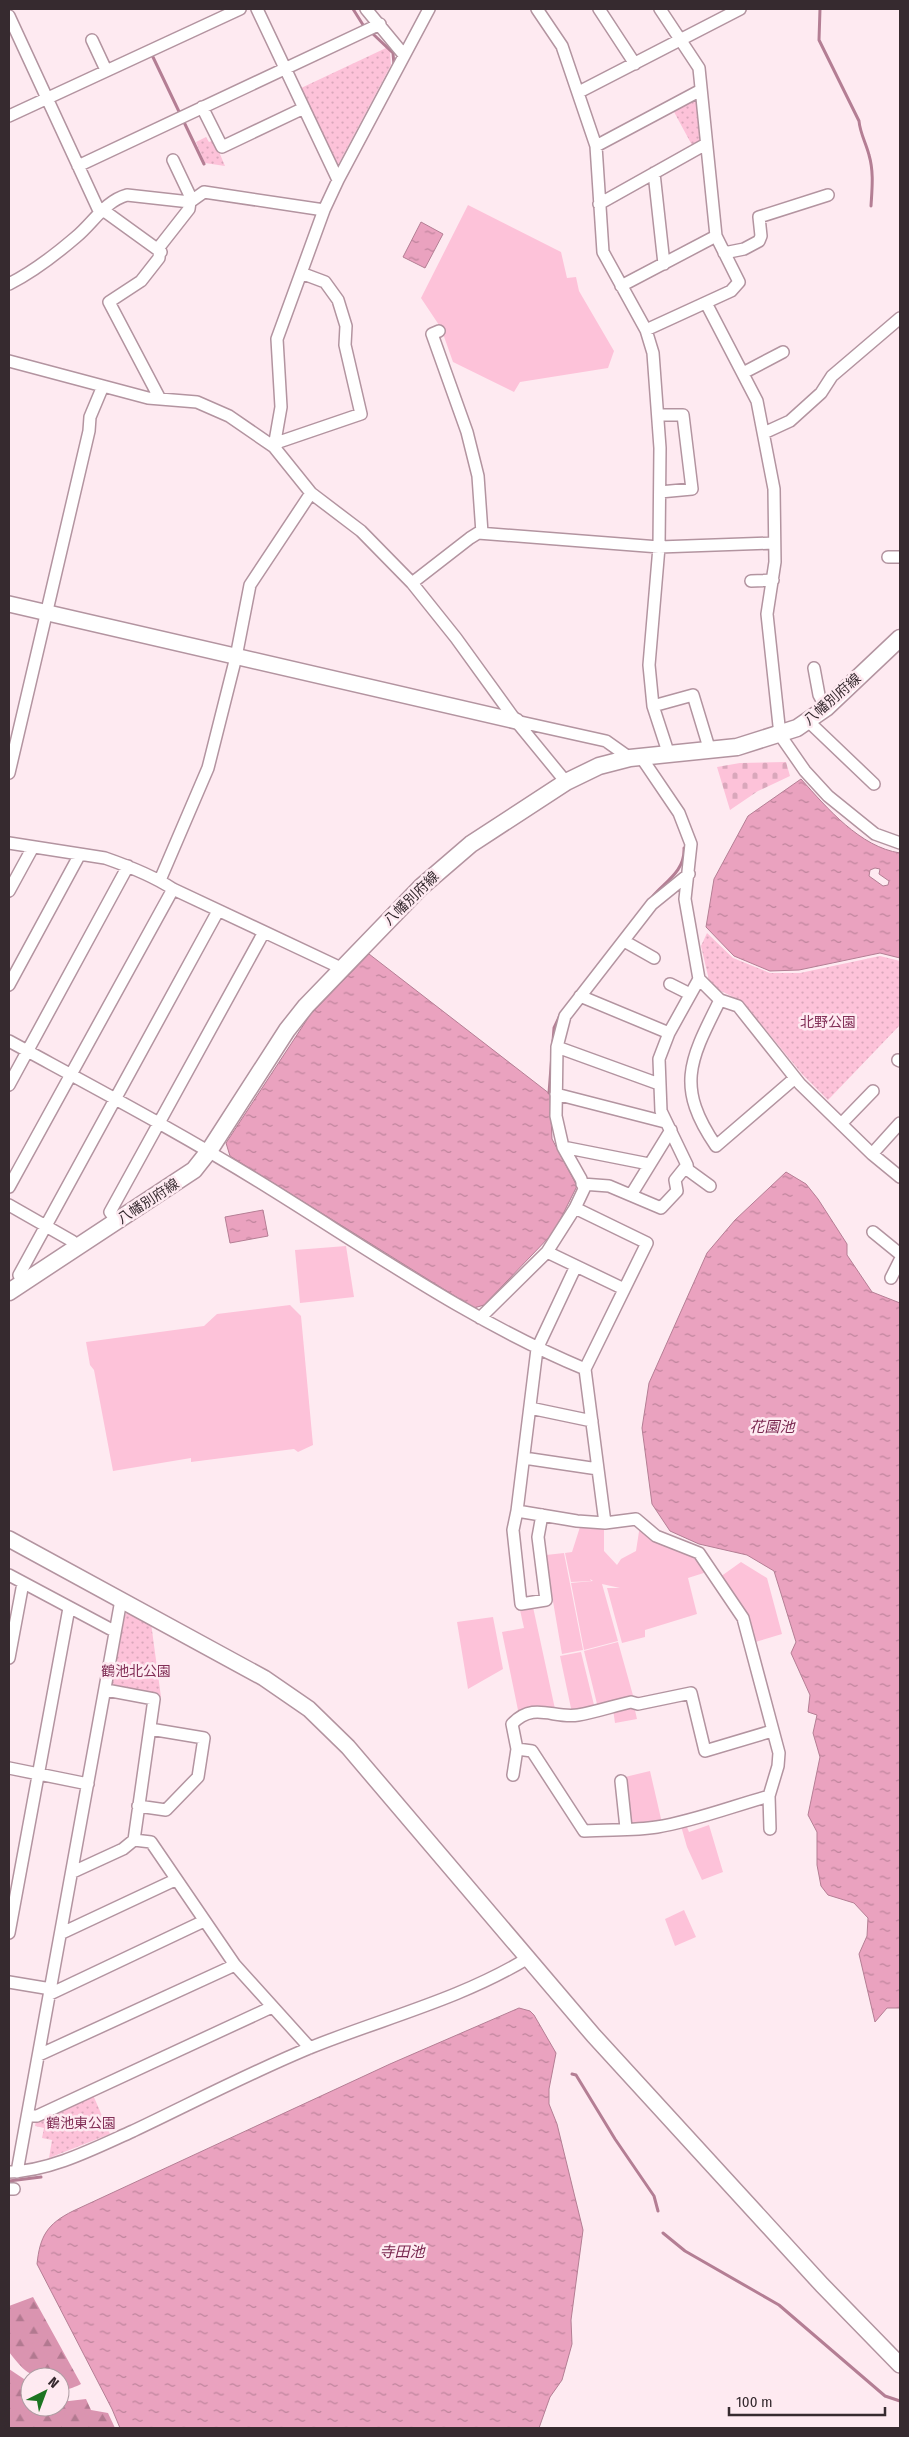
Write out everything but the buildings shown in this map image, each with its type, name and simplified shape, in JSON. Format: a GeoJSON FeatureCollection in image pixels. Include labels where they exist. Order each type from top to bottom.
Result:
{"type":"FeatureCollection","features":[{"type":"Feature","properties":{"kind":"main road","name":"八幡別府線"},"geometry":{"type":"LineString","coordinates":[[9,1292],[194,1170],[209,1151],[287,1030],[341,968],[421,887],[454,858],[510,817],[566,782],[599,766],[635,757],[737,747],[780,735],[808,721],[826,708],[900,638]]}},
{"type":"Feature","properties":{"kind":"street"},"geometry":{"type":"LineString","coordinates":[[9,116],[240,9]]}},
{"type":"Feature","properties":{"kind":"street"},"geometry":{"type":"LineString","coordinates":[[257,9],[338,180]]}},
{"type":"Feature","properties":{"kind":"street"},"geometry":{"type":"LineString","coordinates":[[366,9],[404,55]]}},
{"type":"Feature","properties":{"kind":"street"},"geometry":{"type":"LineString","coordinates":[[274,446],[281,407],[277,339],[324,210],[429,9]]}},
{"type":"Feature","properties":{"kind":"street"},"geometry":{"type":"LineString","coordinates":[[537,9],[562,46],[596,146],[603,252],[646,330],[653,354],[660,448],[660,492],[659,546],[649,666],[653,706],[668,755]]}},
{"type":"Feature","properties":{"kind":"street"},"geometry":{"type":"LineString","coordinates":[[599,9],[635,64]]}},
{"type":"Feature","properties":{"kind":"street"},"geometry":{"type":"LineString","coordinates":[[646,330],[732,291],[739,282],[716,236],[699,68],[660,9]]}},
{"type":"Feature","properties":{"kind":"street"},"geometry":{"type":"LineString","coordinates":[[579,92],[681,40],[722,13],[740,9]]}},
{"type":"Feature","properties":{"kind":"street"},"geometry":{"type":"LineString","coordinates":[[9,16],[78,166],[102,211],[160,252]]}},
{"type":"Feature","properties":{"kind":"street"},"geometry":{"type":"LineString","coordinates":[[78,166],[380,24]]}},
{"type":"Feature","properties":{"kind":"street"},"geometry":{"type":"LineString","coordinates":[[92,40],[106,70]]}},
{"type":"Feature","properties":{"kind":"street"},"geometry":{"type":"LineString","coordinates":[[596,146],[702,90]]}},
{"type":"Feature","properties":{"kind":"street"},"geometry":{"type":"LineString","coordinates":[[202,107],[222,147],[304,108]]}},
{"type":"Feature","properties":{"kind":"street"},"geometry":{"type":"LineString","coordinates":[[599,204],[706,144]]}},
{"type":"Feature","properties":{"kind":"street"},"geometry":{"type":"LineString","coordinates":[[160,399],[109,302],[141,281],[159,258],[160,246],[189,209],[191,201],[173,160]]}},
{"type":"Feature","properties":{"kind":"street"},"geometry":{"type":"LineString","coordinates":[[654,173],[664,264]]}},
{"type":"Feature","properties":{"kind":"street"},"geometry":{"type":"LineString","coordinates":[[9,284],[27,275],[50,258],[78,236],[117,198],[127,195],[191,201],[204,192],[324,210]]}},
{"type":"Feature","properties":{"kind":"street"},"geometry":{"type":"LineString","coordinates":[[724,253],[744,249],[759,241],[761,236],[759,217],[828,195]]}},
{"type":"Feature","properties":{"kind":"street"},"geometry":{"type":"LineString","coordinates":[[621,286],[716,236]]}},
{"type":"Feature","properties":{"kind":"street"},"geometry":{"type":"LineString","coordinates":[[274,446],[279,442],[360,414],[345,345],[346,326],[338,300],[325,282],[301,274]]}},
{"type":"Feature","properties":{"kind":"street"},"geometry":{"type":"LineString","coordinates":[[706,302],[757,401],[774,489],[773,580],[766,614],[780,735],[805,771],[828,796],[875,834],[900,842]]}},
{"type":"Feature","properties":{"kind":"street"},"geometry":{"type":"LineString","coordinates":[[764,434],[790,421],[820,393],[832,376],[900,318]]}},
{"type":"Feature","properties":{"kind":"street"},"geometry":{"type":"LineString","coordinates":[[439,331],[432,334],[467,432],[478,476],[482,533]]}},
{"type":"Feature","properties":{"kind":"street"},"geometry":{"type":"LineString","coordinates":[[744,373],[783,352]]}},
{"type":"Feature","properties":{"kind":"street"},"geometry":{"type":"LineString","coordinates":[[9,360],[103,386],[160,399],[196,402],[229,416],[274,446],[311,493],[361,531],[412,583],[456,638],[516,721],[566,782]]}},
{"type":"Feature","properties":{"kind":"street"},"geometry":{"type":"LineString","coordinates":[[9,774],[89,431],[90,417],[103,386]]}},
{"type":"Feature","properties":{"kind":"street"},"geometry":{"type":"LineString","coordinates":[[658,415],[683,415],[692,489],[660,492]]}},
{"type":"Feature","properties":{"kind":"street"},"geometry":{"type":"LineString","coordinates":[[160,880],[208,768],[236,657],[250,585],[311,493]]}},
{"type":"Feature","properties":{"kind":"street"},"geometry":{"type":"LineString","coordinates":[[412,583],[470,538],[482,533],[659,546],[774,543]]}},
{"type":"Feature","properties":{"kind":"street"},"geometry":{"type":"LineString","coordinates":[[888,557],[900,557]]}},
{"type":"Feature","properties":{"kind":"street"},"geometry":{"type":"LineString","coordinates":[[751,581],[773,580]]}},
{"type":"Feature","properties":{"kind":"street"},"geometry":{"type":"LineString","coordinates":[[9,604],[606,741],[635,757],[679,813],[691,844],[689,874],[684,899],[698,979],[720,1000],[738,1006],[795,1078],[872,1154],[900,1177]]}},
{"type":"Feature","properties":{"kind":"street"},"geometry":{"type":"LineString","coordinates":[[814,668],[818,695],[826,708]]}},
{"type":"Feature","properties":{"kind":"street"},"geometry":{"type":"LineString","coordinates":[[653,706],[693,695],[710,751]]}},
{"type":"Feature","properties":{"kind":"street"},"geometry":{"type":"LineString","coordinates":[[808,721],[874,784]]}},
{"type":"Feature","properties":{"kind":"street"},"geometry":{"type":"LineString","coordinates":[[9,843],[105,858],[128,866],[160,880],[173,890],[341,968]]}},
{"type":"Feature","properties":{"kind":"street"},"geometry":{"type":"LineString","coordinates":[[9,891],[33,847]]}},
{"type":"Feature","properties":{"kind":"street"},"geometry":{"type":"LineString","coordinates":[[9,985],[80,854]]}},
{"type":"Feature","properties":{"kind":"street"},"geometry":{"type":"LineString","coordinates":[[9,1085],[128,866]]}},
{"type":"Feature","properties":{"kind":"street"},"geometry":{"type":"LineString","coordinates":[[480,1318],[548,1252],[575,1208],[584,1189],[563,1147],[556,1116],[557,1047],[565,1016],[652,904],[689,874]]}},
{"type":"Feature","properties":{"kind":"street"},"geometry":{"type":"LineString","coordinates":[[9,1187],[173,890]]}},
{"type":"Feature","properties":{"kind":"street"},"geometry":{"type":"LineString","coordinates":[[23,1283],[19,1275],[218,911]]}},
{"type":"Feature","properties":{"kind":"street"},"geometry":{"type":"LineString","coordinates":[[117,1222],[110,1212],[264,932]]}},
{"type":"Feature","properties":{"kind":"street"},"geometry":{"type":"LineString","coordinates":[[624,941],[654,958]]}},
{"type":"Feature","properties":{"kind":"street"},"geometry":{"type":"LineString","coordinates":[[698,979],[669,1033],[659,1059],[659,1084],[661,1111],[688,1170],[710,1186]]}},
{"type":"Feature","properties":{"kind":"street"},"geometry":{"type":"LineString","coordinates":[[670,984],[690,994]]}},
{"type":"Feature","properties":{"kind":"street"},"geometry":{"type":"LineString","coordinates":[[580,996],[669,1033]]}},
{"type":"Feature","properties":{"kind":"street"},"geometry":{"type":"LineString","coordinates":[[720,1000],[696,1046],[690,1071],[691,1096],[695,1112],[716,1146],[795,1078]]}},
{"type":"Feature","properties":{"kind":"street"},"geometry":{"type":"LineString","coordinates":[[9,1041],[209,1151],[480,1318],[537,1349],[585,1369]]}},
{"type":"Feature","properties":{"kind":"street"},"geometry":{"type":"LineString","coordinates":[[557,1047],[659,1084]]}},
{"type":"Feature","properties":{"kind":"street"},"geometry":{"type":"LineString","coordinates":[[841,1124],[873,1091]]}},
{"type":"Feature","properties":{"kind":"street"},"geometry":{"type":"LineString","coordinates":[[556,1094],[668,1126]]}},
{"type":"Feature","properties":{"kind":"street"},"geometry":{"type":"LineString","coordinates":[[872,1154],[900,1123]]}},
{"type":"Feature","properties":{"kind":"street"},"geometry":{"type":"LineString","coordinates":[[631,1195],[668,1126]]}},
{"type":"Feature","properties":{"kind":"street"},"geometry":{"type":"LineString","coordinates":[[563,1147],[649,1164]]}},
{"type":"Feature","properties":{"kind":"street"},"geometry":{"type":"LineString","coordinates":[[582,1184],[609,1186],[661,1208],[678,1191],[675,1180],[687,1165]]}},
{"type":"Feature","properties":{"kind":"street"},"geometry":{"type":"LineString","coordinates":[[9,1205],[72,1241],[78,1248]]}},
{"type":"Feature","properties":{"kind":"street"},"geometry":{"type":"LineString","coordinates":[[575,1208],[647,1243],[585,1369],[605,1523]]}},
{"type":"Feature","properties":{"kind":"street"},"geometry":{"type":"LineString","coordinates":[[873,1232],[900,1254]]}},
{"type":"Feature","properties":{"kind":"street"},"geometry":{"type":"LineString","coordinates":[[548,1252],[624,1289]]}},
{"type":"Feature","properties":{"kind":"street"},"geometry":{"type":"LineString","coordinates":[[890,1278],[900,1260]]}},
{"type":"Feature","properties":{"kind":"street"},"geometry":{"type":"LineString","coordinates":[[542,1515],[538,1538],[546,1600],[521,1604],[513,1530],[537,1349],[576,1266]]}},
{"type":"Feature","properties":{"kind":"street"},"geometry":{"type":"LineString","coordinates":[[530,1408],[592,1421]]}},
{"type":"Feature","properties":{"kind":"street"},"geometry":{"type":"LineString","coordinates":[[524,1458],[598,1469]]}},
{"type":"Feature","properties":{"kind":"street"},"geometry":{"type":"LineString","coordinates":[[517,1511],[577,1521],[605,1523],[636,1519],[656,1536],[698,1553],[743,1618],[779,1753],[778,1766],[769,1796],[770,1830]]}},
{"type":"Feature","properties":{"kind":"street"},"geometry":{"type":"LineString","coordinates":[[9,1540],[264,1678],[308,1709],[348,1747],[607,2051],[822,2285],[900,2366]]}},
{"type":"Feature","properties":{"kind":"street"},"geometry":{"type":"LineString","coordinates":[[9,1576],[114,1631]]}},
{"type":"Feature","properties":{"kind":"street"},"geometry":{"type":"LineString","coordinates":[[9,1658],[23,1583]]}},
{"type":"Feature","properties":{"kind":"street"},"geometry":{"type":"LineString","coordinates":[[121,1600],[28,2116],[13,2172],[46,2167],[107,2143],[310,2048],[496,1978],[528,1958]]}},
{"type":"Feature","properties":{"kind":"street"},"geometry":{"type":"LineString","coordinates":[[9,1933],[69,1608]]}},
{"type":"Feature","properties":{"kind":"street"},"geometry":{"type":"LineString","coordinates":[[73,1872],[123,1849],[134,1840],[154,1700],[106,1690]]}},
{"type":"Feature","properties":{"kind":"street"},"geometry":{"type":"LineString","coordinates":[[513,1775],[517,1749],[512,1724],[520,1716],[535,1711],[575,1715],[631,1702],[638,1704],[691,1693],[705,1751],[772,1731]]}},
{"type":"Feature","properties":{"kind":"street"},"geometry":{"type":"LineString","coordinates":[[138,1806],[166,1810],[198,1777],[204,1738],[150,1729]]}},
{"type":"Feature","properties":{"kind":"street"},"geometry":{"type":"LineString","coordinates":[[517,1749],[532,1751],[584,1831],[626,1828],[634,1830],[659,1827],[769,1796]]}},
{"type":"Feature","properties":{"kind":"street"},"geometry":{"type":"LineString","coordinates":[[9,1768],[88,1784]]}},
{"type":"Feature","properties":{"kind":"street"},"geometry":{"type":"LineString","coordinates":[[621,1781],[626,1828]]}},
{"type":"Feature","properties":{"kind":"street"},"geometry":{"type":"LineString","coordinates":[[134,1840],[151,1842],[175,1880],[235,1965],[310,2048]]}},
{"type":"Feature","properties":{"kind":"street"},"geometry":{"type":"LineString","coordinates":[[62,1932],[175,1880]]}},
{"type":"Feature","properties":{"kind":"street"},"geometry":{"type":"LineString","coordinates":[[9,1982],[51,1991],[204,1921]]}},
{"type":"Feature","properties":{"kind":"street"},"geometry":{"type":"LineString","coordinates":[[39,2055],[235,1965]]}},
{"type":"Feature","properties":{"kind":"street"},"geometry":{"type":"LineString","coordinates":[[28,2116],[37,2116],[272,2006]]}},
{"type":"Feature","properties":{"kind":"green space"},"geometry":{"type":"Polygon","coordinates":[[[386,48],[390,51],[391,65],[338,165],[335,165],[299,89],[386,48]]]}},
{"type":"Feature","properties":{"kind":"green space"},"geometry":{"type":"Polygon","coordinates":[[[697,97],[701,142],[693,147],[673,110],[697,97]]]}},
{"type":"Feature","properties":{"kind":"green space"},"geometry":{"type":"Polygon","coordinates":[[[206,137],[209,142],[214,140],[225,166],[205,163],[196,142],[206,137]]]}},
{"type":"Feature","properties":{"kind":"green space"},"geometry":{"type":"Polygon","coordinates":[[[468,205],[561,252],[567,278],[576,277],[579,291],[614,351],[608,368],[520,382],[514,392],[453,362],[441,328],[421,298],[468,205]]]}},
{"type":"Feature","properties":{"kind":"green space"},"geometry":{"type":"Polygon","coordinates":[[[786,762],[790,776],[758,791],[730,810],[717,767],[740,763],[786,762]]]}},
{"type":"Feature","properties":{"kind":"green space","name":"北野公園"},"geometry":{"type":"Polygon","coordinates":[[[707,933],[733,958],[770,973],[800,973],[880,956],[900,961],[900,1025],[828,1100],[802,1074],[743,1002],[719,990],[709,980],[701,946],[707,933]]]}},
{"type":"Feature","properties":{"kind":"green space"},"geometry":{"type":"Polygon","coordinates":[[[346,1246],[354,1297],[300,1303],[295,1250],[346,1246]]]}},
{"type":"Feature","properties":{"kind":"green space"},"geometry":{"type":"Polygon","coordinates":[[[290,1305],[301,1316],[313,1445],[298,1452],[294,1449],[191,1462],[191,1458],[113,1471],[94,1370],[90,1365],[86,1342],[204,1326],[217,1314],[290,1305]]]}},
{"type":"Feature","properties":{"kind":"green space"},"geometry":{"type":"Polygon","coordinates":[[[640,1525],[693,1554],[710,1571],[688,1578],[697,1614],[645,1630],[645,1637],[622,1643],[607,1588],[620,1588],[602,1584],[618,1641],[584,1650],[571,1583],[593,1581],[590,1579],[591,1581],[571,1582],[565,1553],[572,1552],[580,1527],[604,1526],[604,1551],[617,1565],[621,1559],[636,1551],[640,1525]]]}},
{"type":"Feature","properties":{"kind":"green space"},"geometry":{"type":"Polygon","coordinates":[[[564,1553],[583,1650],[562,1654],[546,1555],[564,1553]]]}},
{"type":"Feature","properties":{"kind":"green space"},"geometry":{"type":"Polygon","coordinates":[[[741,1562],[767,1578],[782,1634],[752,1643],[720,1577],[741,1562]]]}},
{"type":"Feature","properties":{"kind":"green space"},"geometry":{"type":"Polygon","coordinates":[[[533,1607],[555,1709],[519,1715],[502,1632],[524,1628],[520,1610],[533,1607]]]}},
{"type":"Feature","properties":{"kind":"green space","name":"鶴池北公園"},"geometry":{"type":"Polygon","coordinates":[[[129,1611],[151,1623],[161,1697],[116,1688],[112,1684],[125,1615],[129,1611]]]}},
{"type":"Feature","properties":{"kind":"green space"},"geometry":{"type":"Polygon","coordinates":[[[493,1617],[503,1669],[468,1689],[457,1622],[493,1617]]]}},
{"type":"Feature","properties":{"kind":"green space"},"geometry":{"type":"Polygon","coordinates":[[[618,1642],[634,1699],[598,1708],[584,1651],[618,1642]]]}},
{"type":"Feature","properties":{"kind":"green space"},"geometry":{"type":"Polygon","coordinates":[[[581,1652],[594,1705],[591,1709],[572,1713],[560,1656],[581,1652]]]}},
{"type":"Feature","properties":{"kind":"green space"},"geometry":{"type":"Polygon","coordinates":[[[634,1706],[637,1719],[615,1723],[613,1709],[634,1706]]]}},
{"type":"Feature","properties":{"kind":"green space"},"geometry":{"type":"Polygon","coordinates":[[[650,1771],[662,1823],[631,1827],[625,1777],[650,1771]]]}},
{"type":"Feature","properties":{"kind":"green space"},"geometry":{"type":"Polygon","coordinates":[[[686,1825],[689,1832],[709,1825],[723,1872],[702,1880],[687,1847],[681,1826],[686,1825]]]}},
{"type":"Feature","properties":{"kind":"green space"},"geometry":{"type":"Polygon","coordinates":[[[684,1910],[696,1937],[675,1946],[665,1919],[684,1910]]]}},
{"type":"Feature","properties":{"kind":"green space","name":"鶴池東公園"},"geometry":{"type":"Polygon","coordinates":[[[93,2095],[110,2134],[49,2158],[52,2140],[42,2138],[44,2128],[35,2126],[36,2121],[93,2095]]]}},
{"type":"Feature","properties":{"kind":"green space"},"geometry":{"type":"Polygon","coordinates":[[[33,2297],[81,2384],[70,2388],[70,2367],[21,2366],[9,2352],[9,2306],[33,2297]]]}},
{"type":"Feature","properties":{"kind":"green space"},"geometry":{"type":"Polygon","coordinates":[[[9,2369],[20,2376],[20,2417],[70,2417],[70,2401],[86,2399],[91,2410],[108,2413],[115,2428],[9,2428],[9,2369]]]}},
{"type":"Feature","properties":{"kind":"water"},"geometry":{"type":"Polygon","coordinates":[[[421,222],[443,234],[425,268],[403,257],[421,222]]]}},
{"type":"Feature","properties":{"kind":"water"},"geometry":{"type":"Polygon","coordinates":[[[801,779],[833,814],[858,835],[885,849],[900,853],[900,958],[880,953],[799,970],[770,971],[734,956],[706,927],[714,879],[748,816],[801,779]],[[880,869],[870,870],[869,876],[883,886],[888,885],[889,881],[879,874],[880,869]]]}},
{"type":"Feature","properties":{"kind":"water"},"geometry":{"type":"Polygon","coordinates":[[[369,954],[550,1094],[552,1139],[577,1186],[554,1232],[484,1305],[474,1308],[230,1156],[226,1143],[310,1015],[369,954]]]}},
{"type":"Feature","properties":{"kind":"water","name":"花園池"},"geometry":{"type":"Polygon","coordinates":[[[786,1172],[806,1184],[818,1199],[847,1244],[847,1255],[872,1292],[900,1303],[900,2008],[887,2008],[875,2022],[859,1954],[867,1936],[868,1918],[854,1903],[828,1895],[821,1886],[817,1865],[817,1832],[808,1815],[820,1757],[813,1733],[817,1715],[808,1712],[810,1695],[791,1653],[796,1642],[774,1571],[747,1555],[699,1544],[670,1531],[652,1504],[642,1428],[649,1383],[707,1253],[735,1220],[786,1172]]]}},
{"type":"Feature","properties":{"kind":"water"},"geometry":{"type":"Polygon","coordinates":[[[263,1210],[268,1236],[230,1243],[225,1217],[263,1210]]]}},
{"type":"Feature","properties":{"kind":"water","name":"寺田池"},"geometry":{"type":"Polygon","coordinates":[[[519,2008],[530,2011],[534,2015],[556,2053],[549,2089],[549,2104],[557,2124],[583,2230],[571,2320],[572,2344],[562,2380],[550,2397],[539,2428],[120,2428],[37,2264],[40,2246],[51,2226],[73,2211],[390,2064],[519,2008]]]}},
{"type":"Feature","properties":{"kind":"waterway"},"geometry":{"type":"LineString","coordinates":[[353,9],[365,28]]}},
{"type":"Feature","properties":{"kind":"waterway"},"geometry":{"type":"LineString","coordinates":[[820,9],[819,40],[859,121],[871,161],[871,206]]}},
{"type":"Feature","properties":{"kind":"waterway"},"geometry":{"type":"LineString","coordinates":[[373,34],[393,53],[394,65]]}},
{"type":"Feature","properties":{"kind":"waterway"},"geometry":{"type":"LineString","coordinates":[[152,55],[204,164]]}},
{"type":"Feature","properties":{"kind":"waterway"},"geometry":{"type":"LineString","coordinates":[[653,896],[678,869],[684,848]]}},
{"type":"Feature","properties":{"kind":"waterway"},"geometry":{"type":"LineString","coordinates":[[549,1093],[554,1028],[561,1013]]}},
{"type":"Feature","properties":{"kind":"waterway"},"geometry":{"type":"LineString","coordinates":[[572,2074],[576,2075],[615,2139],[654,2196],[658,2211]]}},
{"type":"Feature","properties":{"kind":"waterway"},"geometry":{"type":"LineString","coordinates":[[9,2181],[41,2177]]}},
{"type":"Feature","properties":{"kind":"waterway"},"geometry":{"type":"LineString","coordinates":[[663,2233],[685,2251],[779,2305],[885,2396],[900,2401]]}}]}
